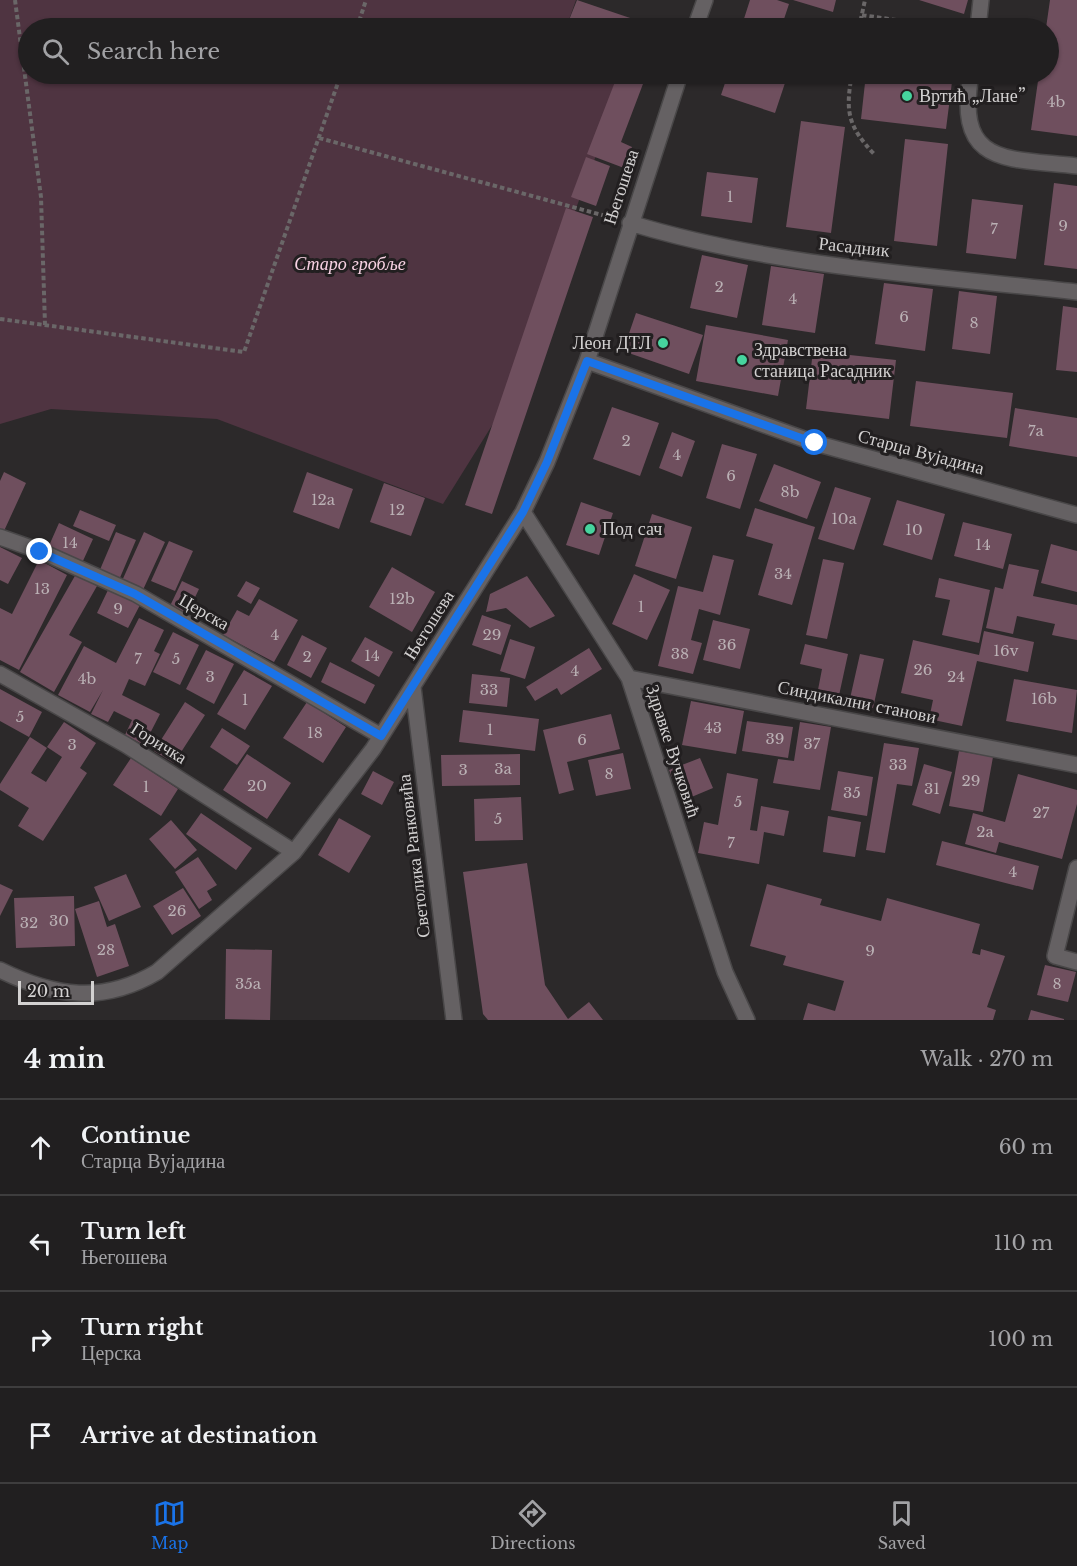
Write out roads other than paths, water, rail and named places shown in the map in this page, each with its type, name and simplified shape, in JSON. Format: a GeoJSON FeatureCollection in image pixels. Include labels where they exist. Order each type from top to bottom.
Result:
{"type":"FeatureCollection","features":[{"type":"Feature","properties":{"kind":"street"},"geometry":{"type":"LineString","coordinates":[[699,18],[705,0]]}},
{"type":"Feature","properties":{"kind":"street"},"geometry":{"type":"LineString","coordinates":[[979,18],[981,0]]}},
{"type":"Feature","properties":{"kind":"street","name":"Његошева"},"geometry":{"type":"LineString","coordinates":[[0,970],[25,982],[71,993],[98,994],[139,983],[174,959],[294,852],[381,736],[523,512],[547,462],[587,361],[677,84]]}},
{"type":"Feature","properties":{"kind":"street"},"geometry":{"type":"LineString","coordinates":[[970,84],[968,113],[978,144],[997,157],[1077,166]]}},
{"type":"Feature","properties":{"kind":"street","name":"Расадник"},"geometry":{"type":"LineString","coordinates":[[630,224],[678,238],[767,257],[1077,292]]}},
{"type":"Feature","properties":{"kind":"street","name":"Старца Вујадина"},"geometry":{"type":"LineString","coordinates":[[587,361],[815,443],[1077,515]]}},
{"type":"Feature","properties":{"kind":"street","name":"Здравке Вучковић"},"geometry":{"type":"LineString","coordinates":[[523,512],[629,678],[725,972],[747,1020]]}},
{"type":"Feature","properties":{"kind":"street","name":"Церска"},"geometry":{"type":"LineString","coordinates":[[0,537],[135,594],[381,736]]}},
{"type":"Feature","properties":{"kind":"street","name":"Горичка"},"geometry":{"type":"LineString","coordinates":[[0,674],[126,745],[294,852]]}},
{"type":"Feature","properties":{"kind":"street","name":"Синдикални станови"},"geometry":{"type":"LineString","coordinates":[[629,678],[1077,765]]}},
{"type":"Feature","properties":{"kind":"street","name":"Светолика Ранковића"},"geometry":{"type":"LineString","coordinates":[[413,687],[454,1020]]}},
{"type":"Feature","properties":{"kind":"street"},"geometry":{"type":"LineString","coordinates":[[1077,868],[1055,956],[1077,962]]}},
{"type":"Feature","properties":{"kind":"place","name":"Вртић „Лане”"},"geometry":{"type":"Point","coordinates":[907,96]}},
{"type":"Feature","properties":{"kind":"place","name":"Леон ДТЛ"},"geometry":{"type":"Point","coordinates":[663,343]}},
{"type":"Feature","properties":{"kind":"place","name":"Здравствена станица Расадник"},"geometry":{"type":"Point","coordinates":[742,360]}},
{"type":"Feature","properties":{"kind":"place","name":"Под сач"},"geometry":{"type":"Point","coordinates":[590,529]}},
{"type":"Feature","properties":{"kind":"park label","name":"Старо гробље"},"geometry":{"type":"Point","coordinates":[350,264]}}]}
